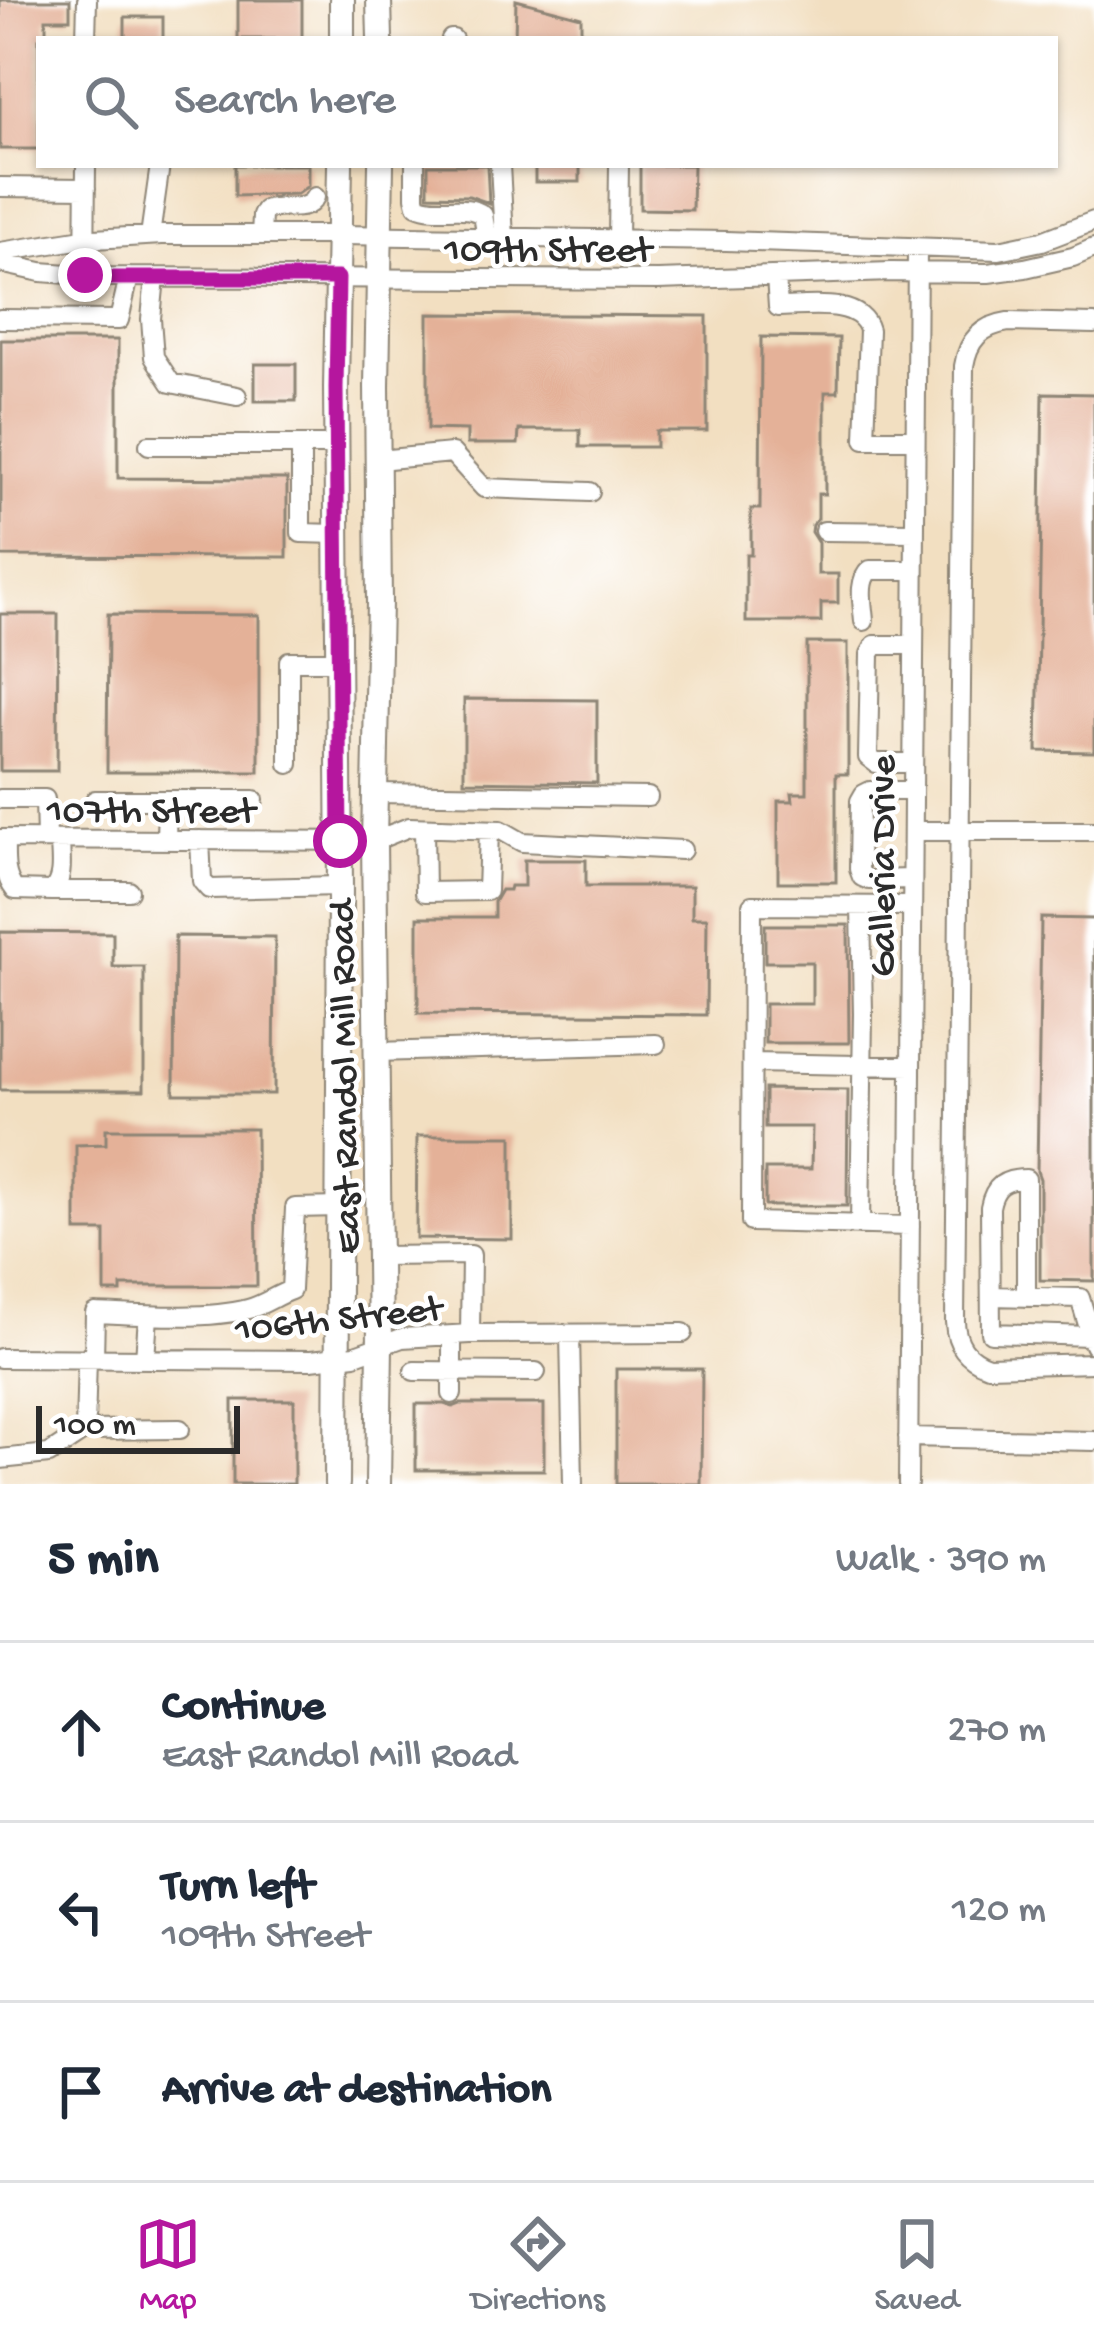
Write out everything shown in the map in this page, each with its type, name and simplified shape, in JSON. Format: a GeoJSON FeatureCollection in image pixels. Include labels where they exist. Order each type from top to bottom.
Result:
{"type":"FeatureCollection","features":[{"type":"Feature","properties":{"kind":"main road"},"geometry":{"type":"LineString","coordinates":[[342,0],[342,36]]}},
{"type":"Feature","properties":{"kind":"main road"},"geometry":{"type":"LineString","coordinates":[[379,0],[380,36]]}},
{"type":"Feature","properties":{"kind":"main road","name":"East Randol Mill Road"},"geometry":{"type":"LineString","coordinates":[[337,1484],[340,168]]}},
{"type":"Feature","properties":{"kind":"main road","name":"East Randol Mill Road"},"geometry":{"type":"LineString","coordinates":[[378,1484],[374,841],[381,168]]}},
{"type":"Feature","properties":{"kind":"main road"},"geometry":{"type":"LineString","coordinates":[[336,388],[377,386]]}},
{"type":"Feature","properties":{"kind":"street"},"geometry":{"type":"LineString","coordinates":[[86,0],[86,36]]}},
{"type":"Feature","properties":{"kind":"street"},"geometry":{"type":"LineString","coordinates":[[85,275],[86,168]]}},
{"type":"Feature","properties":{"kind":"street"},"geometry":{"type":"LineString","coordinates":[[150,236],[160,168]]}},
{"type":"Feature","properties":{"kind":"street"},"geometry":{"type":"LineString","coordinates":[[415,168],[417,205],[476,210],[495,238]]}},
{"type":"Feature","properties":{"kind":"street"},"geometry":{"type":"LineString","coordinates":[[495,238],[500,168]]}},
{"type":"Feature","properties":{"kind":"street"},"geometry":{"type":"LineString","coordinates":[[618,240],[619,168]]}},
{"type":"Feature","properties":{"kind":"street"},"geometry":{"type":"LineString","coordinates":[[0,188],[86,188]]}},
{"type":"Feature","properties":{"kind":"street"},"geometry":{"type":"LineString","coordinates":[[261,235],[265,210],[306,207],[315,197]]}},
{"type":"Feature","properties":{"kind":"street","name":"109th Street"},"geometry":{"type":"LineString","coordinates":[[0,252],[85,239],[261,235],[999,250],[1042,241],[1094,221]]}},
{"type":"Feature","properties":{"kind":"street"},"geometry":{"type":"LineString","coordinates":[[689,241],[689,279]]}},
{"type":"Feature","properties":{"kind":"street","name":"109th Street"},"geometry":{"type":"LineString","coordinates":[[0,263],[41,272],[129,278],[689,279],[988,273],[1073,257],[1094,248]]}},
{"type":"Feature","properties":{"kind":"street","name":"Galleria Drive"},"geometry":{"type":"LineString","coordinates":[[908,1484],[916,249]]}},
{"type":"Feature","properties":{"kind":"street"},"geometry":{"type":"LineString","coordinates":[[776,276],[778,307],[837,308],[862,314],[869,330],[865,439],[916,439]]}},
{"type":"Feature","properties":{"kind":"street"},"geometry":{"type":"LineString","coordinates":[[0,319],[119,320],[129,278]]}},
{"type":"Feature","properties":{"kind":"street"},"geometry":{"type":"LineString","coordinates":[[154,278],[154,356],[170,383],[237,396]]}},
{"type":"Feature","properties":{"kind":"street"},"geometry":{"type":"LineString","coordinates":[[1094,324],[994,324],[982,330],[966,352],[956,1334],[967,1354],[988,1366],[1094,1363]]}},
{"type":"Feature","properties":{"kind":"street"},"geometry":{"type":"LineString","coordinates":[[149,445],[336,445]]}},
{"type":"Feature","properties":{"kind":"street"},"geometry":{"type":"LineString","coordinates":[[301,445],[301,533],[337,534]]}},
{"type":"Feature","properties":{"kind":"street"},"geometry":{"type":"LineString","coordinates":[[378,460],[452,453],[484,488],[590,491]]}},
{"type":"Feature","properties":{"kind":"street"},"geometry":{"type":"LineString","coordinates":[[824,531],[915,532]]}},
{"type":"Feature","properties":{"kind":"street"},"geometry":{"type":"LineString","coordinates":[[864,621],[864,575],[870,570],[914,569]]}},
{"type":"Feature","properties":{"kind":"street"},"geometry":{"type":"LineString","coordinates":[[913,763],[876,763],[868,757],[870,654],[875,645],[914,645]]}},
{"type":"Feature","properties":{"kind":"street"},"geometry":{"type":"LineString","coordinates":[[289,764],[289,661],[338,661]]}},
{"type":"Feature","properties":{"kind":"street"},"geometry":{"type":"LineString","coordinates":[[912,879],[862,877],[860,801],[870,791],[913,791]]}},
{"type":"Feature","properties":{"kind":"street"},"geometry":{"type":"LineString","coordinates":[[376,793],[648,797]]}},
{"type":"Feature","properties":{"kind":"street"},"geometry":{"type":"LineString","coordinates":[[0,799],[45,799],[61,876],[52,890]]}},
{"type":"Feature","properties":{"kind":"street"},"geometry":{"type":"LineString","coordinates":[[95,800],[254,800]]}},
{"type":"Feature","properties":{"kind":"street"},"geometry":{"type":"LineString","coordinates":[[166,840],[167,800]]}},
{"type":"Feature","properties":{"kind":"street","name":"107th Street"},"geometry":{"type":"LineString","coordinates":[[2,839],[374,841],[410,827],[501,830],[522,842],[682,850]]}},
{"type":"Feature","properties":{"kind":"street"},"geometry":{"type":"LineString","coordinates":[[424,828],[425,892],[487,891],[489,830]]}},
{"type":"Feature","properties":{"kind":"street"},"geometry":{"type":"LineString","coordinates":[[913,831],[1094,831]]}},
{"type":"Feature","properties":{"kind":"street"},"geometry":{"type":"LineString","coordinates":[[2,839],[8,890],[129,891]]}},
{"type":"Feature","properties":{"kind":"street"},"geometry":{"type":"LineString","coordinates":[[200,840],[202,881],[209,889],[340,886]]}},
{"type":"Feature","properties":{"kind":"street"},"geometry":{"type":"LineString","coordinates":[[910,1226],[751,1222],[752,905],[912,906]]}},
{"type":"Feature","properties":{"kind":"street"},"geometry":{"type":"LineString","coordinates":[[860,1225],[861,906]]}},
{"type":"Feature","properties":{"kind":"street"},"geometry":{"type":"LineString","coordinates":[[376,1052],[656,1044]]}},
{"type":"Feature","properties":{"kind":"street"},"geometry":{"type":"LineString","coordinates":[[752,1064],[911,1066]]}},
{"type":"Feature","properties":{"kind":"street"},"geometry":{"type":"LineString","coordinates":[[991,1297],[1081,1298],[1092,1341],[991,1333],[990,1207],[997,1187],[1012,1179],[1026,1179],[1026,1297]]}},
{"type":"Feature","properties":{"kind":"street"},"geometry":{"type":"LineString","coordinates":[[85,1430],[95,1313],[148,1316],[248,1309],[291,1290],[295,1208],[339,1207]]}},
{"type":"Feature","properties":{"kind":"street"},"geometry":{"type":"LineString","coordinates":[[378,1256],[471,1255],[452,1394]]}},
{"type":"Feature","properties":{"kind":"street"},"geometry":{"type":"LineString","coordinates":[[145,1359],[148,1316]]}},
{"type":"Feature","properties":{"kind":"street","name":"106th Street"},"geometry":{"type":"LineString","coordinates":[[0,1357],[311,1360],[355,1354],[402,1338],[682,1333]]}},
{"type":"Feature","properties":{"kind":"street"},"geometry":{"type":"LineString","coordinates":[[571,1334],[573,1484]]}},
{"type":"Feature","properties":{"kind":"street"},"geometry":{"type":"LineString","coordinates":[[414,1371],[536,1372]]}},
{"type":"Feature","properties":{"kind":"street"},"geometry":{"type":"LineString","coordinates":[[0,1459],[49,1454],[85,1430],[180,1430]]}},
{"type":"Feature","properties":{"kind":"street"},"geometry":{"type":"LineString","coordinates":[[908,1437],[1094,1441]]}},
{"type":"Feature","properties":{"kind":"building"},"geometry":{"type":"Polygon","coordinates":[[[0,0],[70,0],[70,19],[46,19],[46,36],[36,36],[36,149],[0,149],[0,0]]]}},
{"type":"Feature","properties":{"kind":"building"},"geometry":{"type":"Polygon","coordinates":[[[238,0],[302,0],[302,36],[238,36],[238,0]]]}},
{"type":"Feature","properties":{"kind":"building"},"geometry":{"type":"Polygon","coordinates":[[[516,0],[581,17],[581,36],[515,36],[516,0]]]}},
{"type":"Feature","properties":{"kind":"building"},"geometry":{"type":"Polygon","coordinates":[[[125,17],[163,17],[163,36],[125,36],[125,17]]]}},
{"type":"Feature","properties":{"kind":"building"},"geometry":{"type":"Polygon","coordinates":[[[235,168],[308,168],[308,186],[297,194],[235,196],[235,168]]]}},
{"type":"Feature","properties":{"kind":"building"},"geometry":{"type":"Polygon","coordinates":[[[428,168],[487,168],[489,203],[469,196],[428,195],[428,168]]]}},
{"type":"Feature","properties":{"kind":"building"},"geometry":{"type":"Polygon","coordinates":[[[535,168],[580,168],[580,182],[535,182],[535,168]]]}},
{"type":"Feature","properties":{"kind":"building"},"geometry":{"type":"Polygon","coordinates":[[[640,168],[693,168],[692,210],[640,209],[640,168]]]}},
{"type":"Feature","properties":{"kind":"building"},"geometry":{"type":"Polygon","coordinates":[[[428,314],[707,316],[707,431],[656,431],[656,447],[580,447],[580,430],[519,430],[518,444],[467,444],[467,430],[428,429],[428,314]]]}},
{"type":"Feature","properties":{"kind":"building"},"geometry":{"type":"Polygon","coordinates":[[[761,337],[839,338],[838,392],[825,392],[825,494],[818,494],[818,519],[811,532],[818,543],[818,574],[838,574],[838,603],[821,603],[821,622],[746,622],[751,509],[760,509],[761,337]]]}},
{"type":"Feature","properties":{"kind":"building"},"geometry":{"type":"Polygon","coordinates":[[[1,340],[118,340],[118,478],[287,479],[287,557],[1,556],[1,340]]]}},
{"type":"Feature","properties":{"kind":"building"},"geometry":{"type":"Polygon","coordinates":[[[255,364],[296,364],[296,401],[255,401],[255,364]]]}},
{"type":"Feature","properties":{"kind":"building"},"geometry":{"type":"Polygon","coordinates":[[[1043,393],[1094,394],[1094,752],[1037,751],[1043,393]]]}},
{"type":"Feature","properties":{"kind":"building"},"geometry":{"type":"Polygon","coordinates":[[[0,614],[58,614],[57,771],[0,771],[0,614]]]}},
{"type":"Feature","properties":{"kind":"building"},"geometry":{"type":"Polygon","coordinates":[[[108,614],[259,615],[259,772],[107,772],[108,614]]]}},
{"type":"Feature","properties":{"kind":"building"},"geometry":{"type":"Polygon","coordinates":[[[807,643],[848,643],[848,774],[836,774],[836,882],[778,882],[778,801],[793,801],[792,793],[807,793],[807,643]]]}},
{"type":"Feature","properties":{"kind":"building"},"geometry":{"type":"Polygon","coordinates":[[[464,699],[597,700],[597,783],[464,781],[464,699]]]}},
{"type":"Feature","properties":{"kind":"building"},"geometry":{"type":"Polygon","coordinates":[[[524,860],[586,860],[586,886],[692,886],[692,918],[707,918],[706,1015],[418,1013],[418,917],[494,917],[494,902],[501,890],[524,886],[524,860]]]}},
{"type":"Feature","properties":{"kind":"building"},"geometry":{"type":"Polygon","coordinates":[[[1041,918],[1094,919],[1094,1281],[1040,1280],[1041,918]]]}},
{"type":"Feature","properties":{"kind":"building"},"geometry":{"type":"Polygon","coordinates":[[[765,925],[848,925],[849,1043],[765,1043],[765,1004],[812,1004],[812,962],[765,962],[765,925]]]}},
{"type":"Feature","properties":{"kind":"building"},"geometry":{"type":"Polygon","coordinates":[[[0,932],[113,933],[113,967],[144,967],[144,1090],[0,1090],[0,932]]]}},
{"type":"Feature","properties":{"kind":"building"},"geometry":{"type":"Polygon","coordinates":[[[175,936],[275,937],[274,1094],[174,1094],[175,936]]]}},
{"type":"Feature","properties":{"kind":"building"},"geometry":{"type":"Polygon","coordinates":[[[765,1089],[848,1090],[847,1206],[765,1206],[765,1169],[811,1169],[812,1127],[765,1127],[765,1089]]]}},
{"type":"Feature","properties":{"kind":"building"},"geometry":{"type":"Polygon","coordinates":[[[106,1129],[256,1129],[257,1286],[121,1286],[121,1292],[105,1292],[105,1231],[76,1231],[76,1145],[106,1144],[106,1129]]]}},
{"type":"Feature","properties":{"kind":"building"},"geometry":{"type":"Polygon","coordinates":[[[417,1136],[512,1136],[512,1239],[416,1238],[417,1136]]]}},
{"type":"Feature","properties":{"kind":"building"},"geometry":{"type":"Polygon","coordinates":[[[616,1369],[702,1369],[701,1484],[616,1484],[616,1369]]]}},
{"type":"Feature","properties":{"kind":"building"},"geometry":{"type":"Polygon","coordinates":[[[233,1400],[294,1400],[294,1484],[233,1484],[233,1400]]]}},
{"type":"Feature","properties":{"kind":"building"},"geometry":{"type":"Polygon","coordinates":[[[416,1404],[544,1404],[544,1470],[416,1470],[416,1404]]]}},
{"type":"Feature","properties":{"kind":"route"},"geometry":{"type":"LineString","coordinates":[[85,275],[338,278],[340,841]]}}]}
